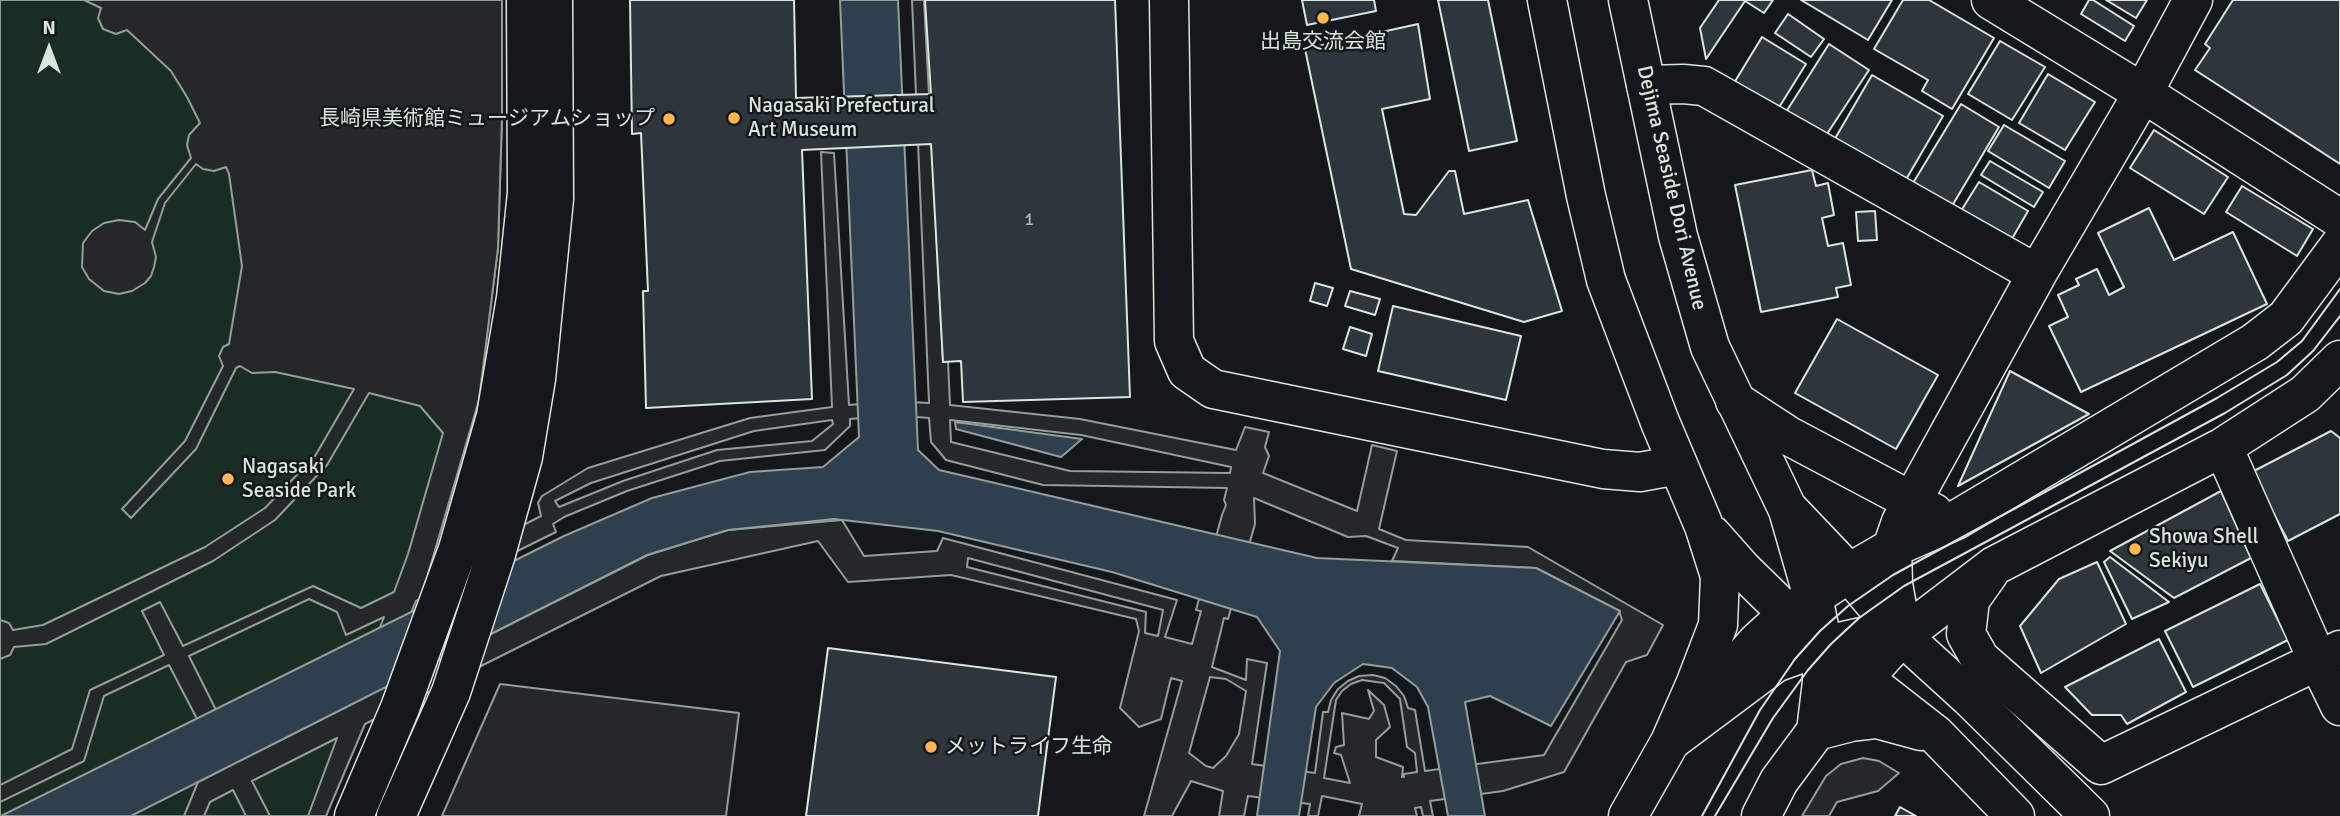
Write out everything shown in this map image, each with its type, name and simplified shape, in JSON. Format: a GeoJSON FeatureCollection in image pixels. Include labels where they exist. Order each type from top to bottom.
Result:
{"type":"FeatureCollection","features":[{"type":"Feature","properties":{"kind":"main road"},"geometry":{"type":"LineString","coordinates":[[354,816],[400,708],[458,549],[496,416],[516,298],[527,193],[526,0]]}},
{"type":"Feature","properties":{"kind":"main road"},"geometry":{"type":"LineString","coordinates":[[396,816],[451,692],[496,554],[523,457],[546,296],[554,199],[553,0]]}},
{"type":"Feature","properties":{"kind":"main road"},"geometry":{"type":"LineString","coordinates":[[1169,0],[1174,341],[1187,371],[1213,389],[1603,469],[1640,472],[1678,465]]}},
{"type":"Feature","properties":{"kind":"main road"},"geometry":{"type":"LineString","coordinates":[[1547,0],[1586,196],[1606,280],[1704,526],[1720,576],[1718,625],[1670,742],[1628,816]]}},
{"type":"Feature","properties":{"kind":"main road","name":"Dejima Seaside Dori Avenue"},"geometry":{"type":"LineString","coordinates":[[1628,0],[1678,236],[1710,347],[1788,510],[1800,606]]}},
{"type":"Feature","properties":{"kind":"main road"},"geometry":{"type":"LineString","coordinates":[[1991,0],[2340,219]]}},
{"type":"Feature","properties":{"kind":"main road"},"geometry":{"type":"LineString","coordinates":[[1936,736],[1913,678],[1893,584],[1892,548],[1901,522],[2037,274],[2143,93],[2193,0]]}},
{"type":"Feature","properties":{"kind":"main road"},"geometry":{"type":"LineString","coordinates":[[1646,85],[1704,86],[2037,274]]}},
{"type":"Feature","properties":{"kind":"main road"},"geometry":{"type":"LineString","coordinates":[[1670,742],[1757,642],[1800,606],[1892,548],[1956,520],[2255,342],[2286,317],[2340,245]]}},
{"type":"Feature","properties":{"kind":"main road"},"geometry":{"type":"LineString","coordinates":[[1761,816],[1779,781],[1816,731],[1902,636],[1994,566],[2223,447],[2305,394],[2340,360]]}},
{"type":"Feature","properties":{"kind":"main road"},"geometry":{"type":"LineString","coordinates":[[1735,401],[1787,435],[1933,513],[1956,520]]}},
{"type":"Feature","properties":{"kind":"main road"},"geometry":{"type":"LineString","coordinates":[[2223,447],[2329,656],[2340,706]]}},
{"type":"Feature","properties":{"kind":"main road"},"geometry":{"type":"LineString","coordinates":[[1788,510],[1849,573],[1902,636],[1969,697],[2090,816]]}},
{"type":"Feature","properties":{"kind":"main road"},"geometry":{"type":"LineString","coordinates":[[1704,526],[1743,570],[1800,606],[1822,646],[1936,736],[2015,816]]}},
{"type":"Feature","properties":{"kind":"main road"},"geometry":{"type":"LineString","coordinates":[[1994,566],[1970,600],[1966,634],[1980,659],[2101,765],[2329,656]]}},
{"type":"Feature","properties":{"kind":"main road"},"geometry":{"type":"LineString","coordinates":[[1670,742],[1775,663],[1822,646],[1881,634],[1902,636]]}},
{"type":"Feature","properties":{"kind":"main road"},"geometry":{"type":"LineString","coordinates":[[1816,731],[1822,682],[1822,646]]}},
{"type":"Feature","properties":{"kind":"main road"},"geometry":{"type":"LineString","coordinates":[[1816,731],[1877,719],[1936,736]]}},
{"type":"Feature","properties":{"kind":"green space","name":"Nagasaki Seaside Park"},"geometry":{"type":"Polygon","coordinates":[[[0,0],[502,0],[498,248],[479,400],[326,816],[0,816],[0,0]]]}},
{"type":"Feature","properties":{"kind":"shaded area"},"geometry":{"type":"Polygon","coordinates":[[[84,0],[502,0],[498,248],[479,400],[428,574],[541,516],[538,503],[542,496],[588,468],[750,418],[832,407],[821,152],[834,153],[849,405],[892,401],[929,403],[912,0],[924,0],[943,362],[948,361],[950,405],[1080,419],[1236,450],[1245,427],[1269,432],[1265,447],[1269,456],[1263,473],[1357,511],[1372,445],[1397,451],[1379,529],[1406,540],[1528,547],[1663,625],[1647,655],[1626,662],[1564,772],[1503,791],[1430,801],[1433,816],[1423,816],[1421,807],[1415,808],[1417,816],[1359,816],[1362,804],[1322,796],[1318,816],[1308,816],[1310,804],[1248,796],[1244,816],[1219,816],[1223,791],[1191,781],[1172,816],[1144,816],[1182,681],[1171,678],[1161,719],[1139,727],[1120,708],[1139,631],[1136,619],[951,575],[848,582],[818,541],[661,576],[365,724],[326,816],[308,816],[337,738],[252,781],[270,816],[246,816],[233,790],[210,802],[204,816],[184,816],[198,782],[223,769],[169,665],[104,696],[84,761],[0,802],[0,785],[72,749],[90,690],[164,655],[142,611],[160,602],[183,646],[313,586],[361,608],[394,592],[408,554],[443,433],[420,406],[369,393],[327,465],[275,520],[213,561],[46,644],[14,647],[10,655],[0,659],[0,620],[9,623],[13,630],[43,625],[205,547],[265,508],[315,456],[354,389],[275,372],[252,373],[240,366],[236,368],[196,449],[131,518],[122,509],[185,441],[223,366],[219,356],[223,347],[229,344],[242,266],[226,167],[214,171],[203,169],[196,164],[165,203],[152,242],[156,257],[154,267],[145,283],[132,291],[119,294],[104,291],[89,279],[82,267],[83,243],[92,231],[104,223],[119,220],[135,222],[145,230],[158,199],[191,158],[187,145],[189,135],[200,123],[171,71],[127,30],[116,34],[103,29],[98,18],[101,8],[84,0]],[[892,415],[850,419],[850,426],[825,450],[720,461],[627,491],[564,517],[553,524],[556,532],[416,601],[379,690],[648,555],[728,530],[842,520],[864,556],[937,551],[943,538],[1177,600],[1165,637],[1192,644],[1201,611],[1196,610],[1226,505],[1224,500],[1227,488],[1043,485],[946,460],[931,442],[929,418],[892,415]],[[832,420],[754,431],[591,483],[555,501],[559,507],[623,481],[717,450],[812,441],[833,424],[832,420]],[[950,420],[951,442],[1070,471],[1230,473],[1231,467],[1081,435],[950,420]],[[1254,498],[1255,524],[1228,619],[1224,618],[1212,667],[1246,680],[1247,659],[1267,663],[1252,764],[1315,773],[1323,712],[1328,712],[1338,689],[1359,676],[1385,678],[1404,696],[1408,708],[1415,710],[1425,771],[1544,755],[1622,620],[1619,611],[1536,568],[1392,561],[1398,548],[1366,536],[1348,537],[1254,498]],[[968,558],[967,567],[1146,612],[1145,633],[1158,636],[1163,610],[968,558]],[[309,599],[189,656],[241,760],[350,705],[384,617],[346,635],[337,612],[309,599]],[[1210,677],[1189,753],[1213,768],[1226,756],[1239,734],[1246,691],[1226,679],[1210,677]],[[1362,680],[1342,691],[1336,700],[1324,778],[1350,783],[1341,755],[1334,753],[1336,747],[1344,745],[1342,713],[1369,719],[1374,711],[1368,690],[1384,705],[1390,727],[1376,740],[1376,757],[1403,767],[1402,777],[1404,774],[1417,772],[1415,753],[1407,747],[1400,699],[1384,683],[1362,680]]]}},
{"type":"Feature","properties":{"kind":"shaded area"},"geometry":{"type":"Polygon","coordinates":[[[500,684],[739,713],[726,816],[442,816],[500,684]]]}},
{"type":"Feature","properties":{"kind":"shaded area"},"geometry":{"type":"Polygon","coordinates":[[[1863,758],[1879,761],[1899,773],[1878,791],[1837,802],[1829,816],[1802,816],[1826,776],[1841,764],[1863,758]]]}},
{"type":"Feature","properties":{"kind":"water"},"geometry":{"type":"Polygon","coordinates":[[[840,0],[898,0],[918,450],[939,470],[1317,558],[1536,568],[1620,611],[1551,726],[1490,696],[1465,702],[1485,816],[1448,816],[1428,707],[1417,687],[1392,668],[1363,664],[1334,683],[1316,707],[1299,816],[1257,816],[1280,651],[1257,617],[1112,572],[938,531],[834,519],[728,530],[647,555],[131,816],[1,816],[564,536],[652,498],[750,472],[823,467],[859,437],[840,0]]]}},
{"type":"Feature","properties":{"kind":"water"},"geometry":{"type":"Polygon","coordinates":[[[955,422],[1082,439],[1061,457],[956,429],[955,422]]]}},
{"type":"Feature","properties":{"kind":"building"},"geometry":{"type":"Polygon","coordinates":[[[630,0],[794,0],[796,98],[931,94],[925,0],[1115,0],[1130,397],[963,402],[961,361],[943,362],[931,144],[802,150],[812,399],[646,408],[643,291],[648,291],[641,133],[632,134],[630,0]]]}},
{"type":"Feature","properties":{"kind":"building","name":"出島交流会館"},"geometry":{"type":"Polygon","coordinates":[[[1302,0],[1374,0],[1376,11],[1307,25],[1302,0]]]}},
{"type":"Feature","properties":{"kind":"building"},"geometry":{"type":"Polygon","coordinates":[[[1438,0],[1488,0],[1517,141],[1469,151],[1438,0]]]}},
{"type":"Feature","properties":{"kind":"building"},"geometry":{"type":"Polygon","coordinates":[[[1719,0],[1773,0],[1764,13],[1745,1],[1706,59],[1700,28],[1719,0]]]}},
{"type":"Feature","properties":{"kind":"building"},"geometry":{"type":"Polygon","coordinates":[[[1801,0],[1892,0],[1868,40],[1801,0]]]}},
{"type":"Feature","properties":{"kind":"building"},"geometry":{"type":"Polygon","coordinates":[[[1903,0],[1929,0],[1994,38],[1952,109],[1922,91],[1928,80],[1874,49],[1903,0]]]}},
{"type":"Feature","properties":{"kind":"building"},"geometry":{"type":"Polygon","coordinates":[[[2089,0],[2134,26],[2125,41],[2081,14],[2089,0]]]}},
{"type":"Feature","properties":{"kind":"building"},"geometry":{"type":"Polygon","coordinates":[[[2106,0],[2147,0],[2136,18],[2106,0]]]}},
{"type":"Feature","properties":{"kind":"building"},"geometry":{"type":"Polygon","coordinates":[[[2233,0],[2340,0],[2340,164],[2195,70],[2210,48],[2205,44],[2233,0]]]}},
{"type":"Feature","properties":{"kind":"building"},"geometry":{"type":"Polygon","coordinates":[[[1788,14],[1824,39],[1811,57],[1775,33],[1788,14]]]}},
{"type":"Feature","properties":{"kind":"building"},"geometry":{"type":"Polygon","coordinates":[[[1418,24],[1430,99],[1382,109],[1404,214],[1416,215],[1449,171],[1455,171],[1464,214],[1528,200],[1562,311],[1524,322],[1351,269],[1305,49],[1418,24]]]}},
{"type":"Feature","properties":{"kind":"building"},"geometry":{"type":"Polygon","coordinates":[[[1762,37],[1806,64],[1778,109],[1734,83],[1762,37]]]}},
{"type":"Feature","properties":{"kind":"building"},"geometry":{"type":"Polygon","coordinates":[[[2000,41],[2045,67],[2012,120],[1968,94],[2000,41]]]}},
{"type":"Feature","properties":{"kind":"building"},"geometry":{"type":"Polygon","coordinates":[[[1829,44],[1869,70],[1825,137],[1786,112],[1829,44]]]}},
{"type":"Feature","properties":{"kind":"building"},"geometry":{"type":"Polygon","coordinates":[[[2048,74],[2095,102],[2065,150],[2019,123],[2048,74]]]}},
{"type":"Feature","properties":{"kind":"building"},"geometry":{"type":"Polygon","coordinates":[[[1872,75],[1943,116],[1904,183],[1833,142],[1872,75]]]}},
{"type":"Feature","properties":{"kind":"building"},"geometry":{"type":"Polygon","coordinates":[[[1961,104],[1999,127],[1949,211],[1910,188],[1961,104]]]}},
{"type":"Feature","properties":{"kind":"building"},"geometry":{"type":"Polygon","coordinates":[[[2004,125],[2065,161],[2049,188],[1988,151],[2004,125]]]}},
{"type":"Feature","properties":{"kind":"building"},"geometry":{"type":"Polygon","coordinates":[[[2154,130],[2228,177],[2204,214],[2130,168],[2154,130]]]}},
{"type":"Feature","properties":{"kind":"building"},"geometry":{"type":"Polygon","coordinates":[[[1990,161],[2043,192],[2034,207],[1981,175],[1990,161]]]}},
{"type":"Feature","properties":{"kind":"building"},"geometry":{"type":"Polygon","coordinates":[[[1812,170],[1816,186],[1828,183],[1834,215],[1822,218],[1828,246],[1843,243],[1851,285],[1836,288],[1838,297],[1761,312],[1735,185],[1812,170]]]}},
{"type":"Feature","properties":{"kind":"building"},"geometry":{"type":"Polygon","coordinates":[[[1979,182],[2028,211],[2009,244],[1959,214],[1979,182]]]}},
{"type":"Feature","properties":{"kind":"building"},"geometry":{"type":"Polygon","coordinates":[[[2242,186],[2313,229],[2297,256],[2226,212],[2242,186]]]}},
{"type":"Feature","properties":{"kind":"building"},"geometry":{"type":"Polygon","coordinates":[[[2149,208],[2174,260],[2233,232],[2267,304],[2081,392],[2049,326],[2068,317],[2058,295],[2079,285],[2076,279],[2097,269],[2109,295],[2124,287],[2098,233],[2149,208]]]}},
{"type":"Feature","properties":{"kind":"building"},"geometry":{"type":"Polygon","coordinates":[[[1875,211],[1877,240],[1858,241],[1856,212],[1875,211]]]}},
{"type":"Feature","properties":{"kind":"building"},"geometry":{"type":"Polygon","coordinates":[[[1315,283],[1333,288],[1327,306],[1310,301],[1315,283]]]}},
{"type":"Feature","properties":{"kind":"building"},"geometry":{"type":"Polygon","coordinates":[[[1350,291],[1380,299],[1375,315],[1345,306],[1350,291]]]}},
{"type":"Feature","properties":{"kind":"building"},"geometry":{"type":"Polygon","coordinates":[[[1393,306],[1521,336],[1506,400],[1378,371],[1393,306]]]}},
{"type":"Feature","properties":{"kind":"building"},"geometry":{"type":"Polygon","coordinates":[[[1837,319],[1938,375],[1896,449],[1795,393],[1837,319]]]}},
{"type":"Feature","properties":{"kind":"building"},"geometry":{"type":"Polygon","coordinates":[[[1350,327],[1372,334],[1366,356],[1343,349],[1350,327]]]}},
{"type":"Feature","properties":{"kind":"building"},"geometry":{"type":"Polygon","coordinates":[[[2010,371],[2089,414],[1958,486],[2010,371]]]}},
{"type":"Feature","properties":{"kind":"building"},"geometry":{"type":"Polygon","coordinates":[[[2331,431],[2340,438],[2340,514],[2288,541],[2252,472],[2331,431]]]}},
{"type":"Feature","properties":{"kind":"building"},"geometry":{"type":"Polygon","coordinates":[[[2221,491],[2251,558],[2174,598],[2110,551],[2221,491]]]}},
{"type":"Feature","properties":{"kind":"building"},"geometry":{"type":"Polygon","coordinates":[[[2110,557],[2169,602],[2132,619],[2104,562],[2110,557]]]}},
{"type":"Feature","properties":{"kind":"building"},"geometry":{"type":"Polygon","coordinates":[[[2097,562],[2126,624],[2041,673],[2020,626],[2059,579],[2097,562]]]}},
{"type":"Feature","properties":{"kind":"building"},"geometry":{"type":"Polygon","coordinates":[[[2260,584],[2288,640],[2193,687],[2165,631],[2260,584]]]}},
{"type":"Feature","properties":{"kind":"building"},"geometry":{"type":"Polygon","coordinates":[[[2159,639],[2186,692],[2127,724],[2121,715],[2092,715],[2065,687],[2159,639]]]}},
{"type":"Feature","properties":{"kind":"building","name":"メットライフ生命"},"geometry":{"type":"Polygon","coordinates":[[[828,648],[1056,677],[1038,816],[806,816],[828,648]]]}},
{"type":"Feature","properties":{"kind":"building"},"geometry":{"type":"Polygon","coordinates":[[[1900,807],[1916,816],[1895,816],[1900,807]]]}},
{"type":"Feature","properties":{"kind":"tram line"},"geometry":{"type":"LineString","coordinates":[[1702,816],[1760,710],[1795,659],[1820,631],[1848,606],[1893,575],[2217,398],[2277,362],[2302,341],[2340,289]]}},
{"type":"Feature","properties":{"kind":"tram line"},"geometry":{"type":"LineString","coordinates":[[1715,816],[1773,718],[1808,670],[1859,618],[1904,586],[2225,413],[2287,375],[2313,351],[2340,316]]}},
{"type":"Feature","properties":{"kind":"place","name":"出島交流会館"},"geometry":{"type":"Point","coordinates":[1323,18]}},
{"type":"Feature","properties":{"kind":"place","name":"Nagasaki Prefectural Art Museum"},"geometry":{"type":"Point","coordinates":[734,118]}},
{"type":"Feature","properties":{"kind":"place","name":"長崎県美術館ミュージアムショップ"},"geometry":{"type":"Point","coordinates":[669,119]}},
{"type":"Feature","properties":{"kind":"place","name":"Nagasaki Seaside Park"},"geometry":{"type":"Point","coordinates":[228,479]}},
{"type":"Feature","properties":{"kind":"place","name":"Showa Shell Sekiyu"},"geometry":{"type":"Point","coordinates":[2135,549]}},
{"type":"Feature","properties":{"kind":"place","name":"メットライフ生命"},"geometry":{"type":"Point","coordinates":[931,747]}}]}
